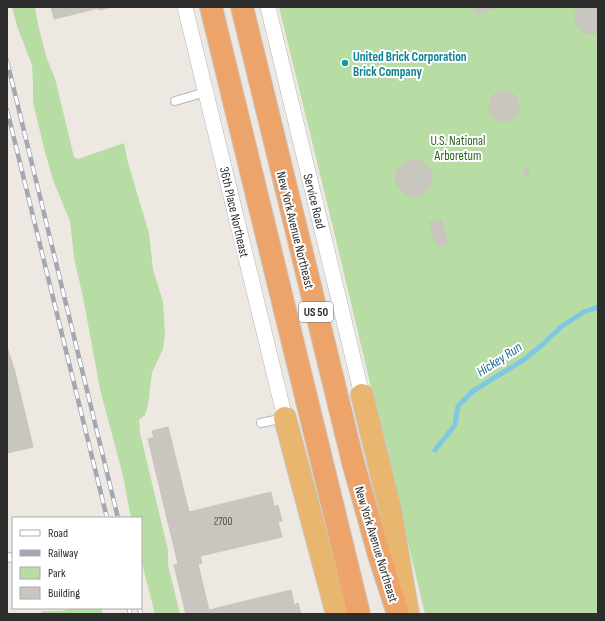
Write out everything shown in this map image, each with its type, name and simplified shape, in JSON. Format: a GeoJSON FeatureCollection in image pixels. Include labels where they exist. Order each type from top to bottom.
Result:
{"type":"FeatureCollection","features":[{"type":"Feature","properties":{"kind":"highway","name":"US 50"},"geometry":{"type":"LineString","coordinates":[[211,7],[359,614]]}},
{"type":"Feature","properties":{"kind":"highway","name":"New York Avenue Northeast"},"geometry":{"type":"LineString","coordinates":[[242,7],[353,462],[379,555],[398,614]]}},
{"type":"Feature","properties":{"kind":"highway"},"geometry":{"type":"LineString","coordinates":[[362,395],[390,509],[408,614]]}},
{"type":"Feature","properties":{"kind":"highway"},"geometry":{"type":"LineString","coordinates":[[285,418],[336,614]]}},
{"type":"Feature","properties":{"kind":"highway"},"geometry":{"type":"LineString","coordinates":[[339,534],[367,614]]}},
{"type":"Feature","properties":{"kind":"street","name":"36th Place Northeast"},"geometry":{"type":"LineString","coordinates":[[185,7],[285,418]]}},
{"type":"Feature","properties":{"kind":"street","name":"Service Road"},"geometry":{"type":"LineString","coordinates":[[268,7],[362,395]]}},
{"type":"Feature","properties":{"kind":"lane"},"geometry":{"type":"LineString","coordinates":[[175,101],[206,92]]}},
{"type":"Feature","properties":{"kind":"lane"},"geometry":{"type":"LineString","coordinates":[[260,423],[285,418]]}},
{"type":"Feature","properties":{"kind":"green space"},"geometry":{"type":"Polygon","coordinates":[[[12,7],[35,7],[38,25],[47,59],[55,78],[74,157],[77,159],[81,158],[124,143],[128,163],[149,233],[153,269],[163,302],[165,334],[163,349],[152,373],[148,405],[145,415],[139,420],[140,433],[168,550],[168,565],[180,614],[155,614],[142,563],[142,517],[131,517],[123,476],[100,389],[83,297],[74,258],[70,221],[53,180],[44,148],[33,102],[32,65],[17,26],[12,7]]]}},
{"type":"Feature","properties":{"kind":"green space","name":"U.S. National Arboretum"},"geometry":{"type":"Polygon","coordinates":[[[279,7],[598,7],[598,614],[425,614],[279,7]]]}},
{"type":"Feature","properties":{"kind":"green space"},"geometry":{"type":"Polygon","coordinates":[[[69,609],[101,609],[103,614],[40,613],[43,611],[62,611],[69,609]]]}},
{"type":"Feature","properties":{"kind":"building"},"geometry":{"type":"Polygon","coordinates":[[[51,7],[113,7],[99,10],[99,8],[54,19],[51,7]]]}},
{"type":"Feature","properties":{"kind":"building"},"geometry":{"type":"Polygon","coordinates":[[[475,7],[500,7],[477,14],[475,7]]]}},
{"type":"Feature","properties":{"kind":"building"},"geometry":{"type":"Polygon","coordinates":[[[579,7],[598,7],[598,32],[590,34],[584,33],[579,29],[575,20],[575,14],[579,7]]]}},
{"type":"Feature","properties":{"kind":"building"},"geometry":{"type":"Polygon","coordinates":[[[504,91],[510,92],[518,100],[518,112],[510,120],[504,121],[498,120],[490,112],[489,106],[490,100],[498,92],[504,91]]]}},
{"type":"Feature","properties":{"kind":"building"},"geometry":{"type":"Polygon","coordinates":[[[418,160],[427,165],[431,171],[431,185],[427,191],[418,196],[410,196],[401,191],[397,185],[396,174],[401,165],[407,161],[418,160]]]}},
{"type":"Feature","properties":{"kind":"building"},"geometry":{"type":"Polygon","coordinates":[[[526,167],[530,169],[527,176],[523,174],[526,167]]]}},
{"type":"Feature","properties":{"kind":"building"},"geometry":{"type":"Polygon","coordinates":[[[441,220],[448,243],[437,246],[429,223],[441,220]]]}},
{"type":"Feature","properties":{"kind":"building"},"geometry":{"type":"Polygon","coordinates":[[[7,347],[15,372],[33,447],[7,453],[7,347]]]}},
{"type":"Feature","properties":{"kind":"building"},"geometry":{"type":"Polygon","coordinates":[[[168,427],[189,512],[271,492],[274,507],[278,505],[282,521],[278,521],[282,537],[200,556],[202,563],[198,564],[209,610],[291,590],[294,605],[298,603],[301,614],[186,614],[174,565],[178,564],[148,439],[154,437],[152,431],[168,427]]]}},
{"type":"Feature","properties":{"kind":"waterway","name":"Hickey Run"},"geometry":{"type":"LineString","coordinates":[[435,450],[455,425],[458,406],[473,391],[525,359],[562,326],[584,312],[598,307]]}},
{"type":"Feature","properties":{"kind":"railway"},"geometry":{"type":"LineString","coordinates":[[7,61],[118,517]]}},
{"type":"Feature","properties":{"kind":"railway"},"geometry":{"type":"LineString","coordinates":[[7,110],[107,517]]}},
{"type":"Feature","properties":{"kind":"railway"},"geometry":{"type":"LineString","coordinates":[[129,609],[130,614]]}},
{"type":"Feature","properties":{"kind":"railway"},"geometry":{"type":"LineString","coordinates":[[139,609],[141,614]]}},
{"type":"Feature","properties":{"kind":"place","name":"United Brick Corporation Brick Company"},"geometry":{"type":"Point","coordinates":[345,63]}}]}
